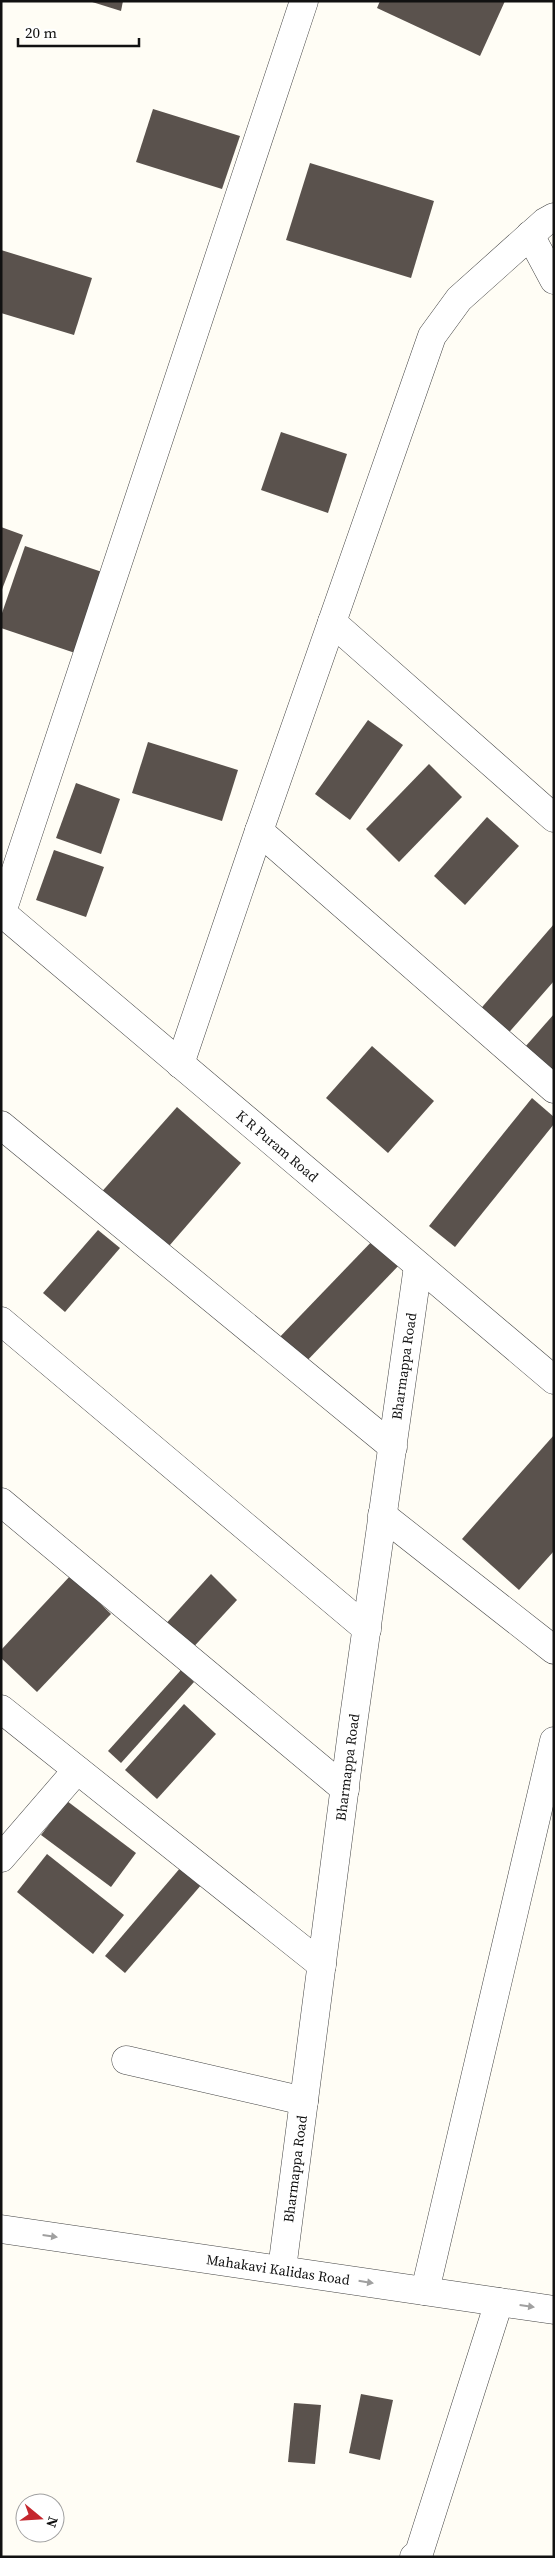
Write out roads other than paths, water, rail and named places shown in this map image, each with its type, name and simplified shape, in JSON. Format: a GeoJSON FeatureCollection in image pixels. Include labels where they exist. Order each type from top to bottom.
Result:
{"type":"FeatureCollection","features":[{"type":"Feature","properties":{"kind":"street"},"geometry":{"type":"LineString","coordinates":[[2,912],[304,1]]}},
{"type":"Feature","properties":{"kind":"street"},"geometry":{"type":"LineString","coordinates":[[180,1064],[259,831],[432,336],[459,299],[554,217]]}},
{"type":"Feature","properties":{"kind":"street"},"geometry":{"type":"LineString","coordinates":[[530,236],[554,280]]}},
{"type":"Feature","properties":{"kind":"street"},"geometry":{"type":"LineString","coordinates":[[332,622],[554,818]]}},
{"type":"Feature","properties":{"kind":"street"},"geometry":{"type":"LineString","coordinates":[[259,831],[554,1089]]}},
{"type":"Feature","properties":{"kind":"street","name":"K R Puram Road"},"geometry":{"type":"LineString","coordinates":[[2,912],[554,1380]]}},
{"type":"Feature","properties":{"kind":"street"},"geometry":{"type":"LineString","coordinates":[[1,1125],[392,1447]]}},
{"type":"Feature","properties":{"kind":"street","name":"Bharmappa Road"},"geometry":{"type":"LineString","coordinates":[[282,2269],[366,1629],[418,1266]]}},
{"type":"Feature","properties":{"kind":"street"},"geometry":{"type":"LineString","coordinates":[[1,1321],[366,1629]]}},
{"type":"Feature","properties":{"kind":"street"},"geometry":{"type":"LineString","coordinates":[[1,1502],[345,1789]]}},
{"type":"Feature","properties":{"kind":"street"},"geometry":{"type":"LineString","coordinates":[[382,1515],[554,1650]]}},
{"type":"Feature","properties":{"kind":"street"},"geometry":{"type":"LineString","coordinates":[[1,1709],[322,1965]]}},
{"type":"Feature","properties":{"kind":"street"},"geometry":{"type":"LineString","coordinates":[[425,2291],[554,1741]]}},
{"type":"Feature","properties":{"kind":"street"},"geometry":{"type":"LineString","coordinates":[[1,1858],[77,1770]]}},
{"type":"Feature","properties":{"kind":"street"},"geometry":{"type":"LineString","coordinates":[[126,2060],[304,2101]]}},
{"type":"Feature","properties":{"kind":"street","name":"Mahakavi Kalidas Road"},"geometry":{"type":"LineString","coordinates":[[1,2229],[554,2310]]}},
{"type":"Feature","properties":{"kind":"street"},"geometry":{"type":"LineString","coordinates":[[414,2557],[419,2553],[499,2302]]}}]}
